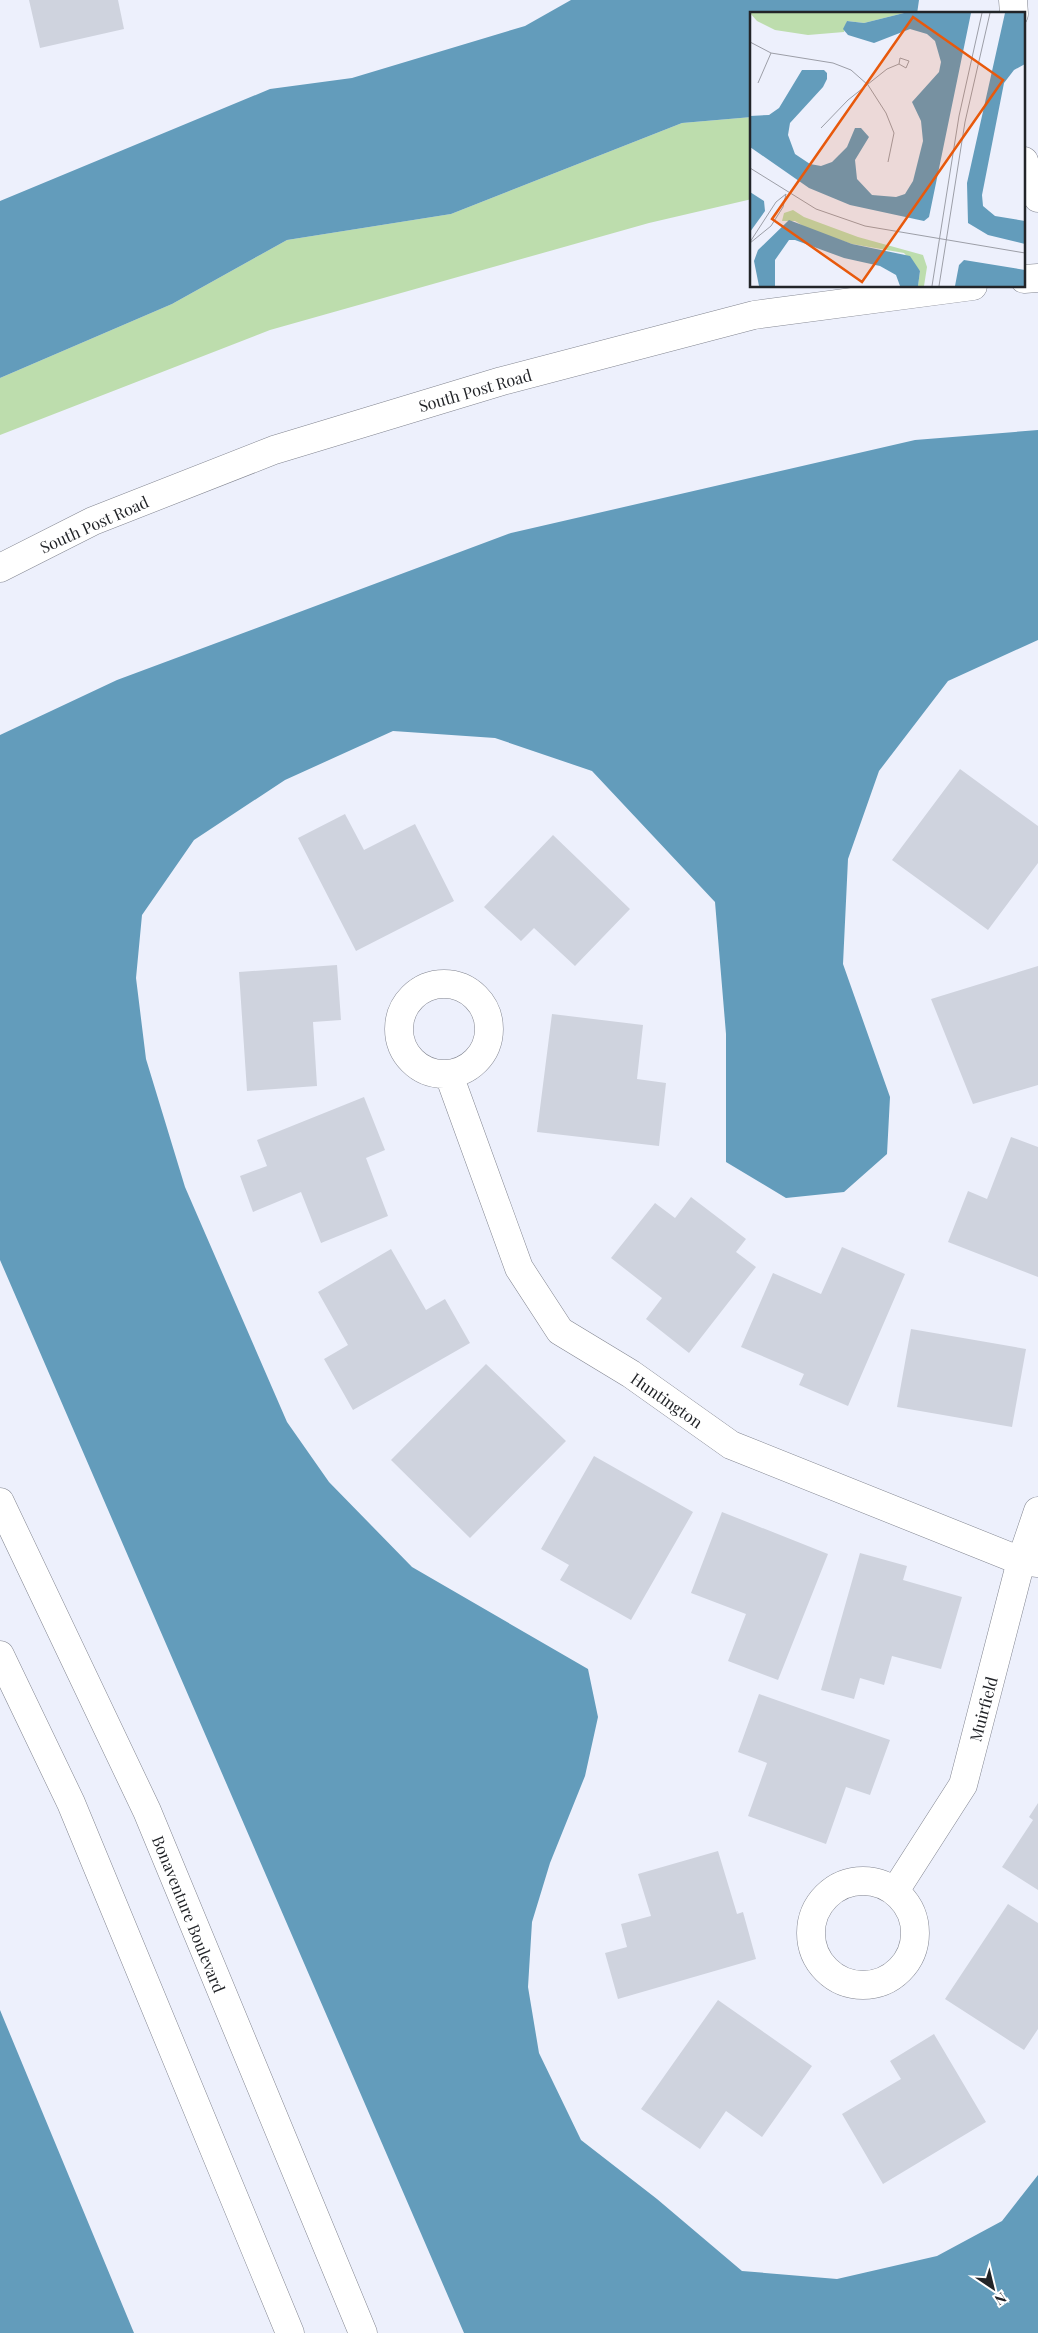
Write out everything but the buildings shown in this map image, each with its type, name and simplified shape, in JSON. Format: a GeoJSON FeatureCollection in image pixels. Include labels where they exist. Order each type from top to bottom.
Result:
{"type":"FeatureCollection","features":[{"type":"Feature","properties":{"kind":"street"},"geometry":{"type":"LineString","coordinates":[[1026,166],[1038,198]]}},
{"type":"Feature","properties":{"kind":"street","name":"South Post Road"},"geometry":{"type":"LineString","coordinates":[[0,568],[93,521],[274,450],[502,381],[754,315],[958,288]]}},
{"type":"Feature","properties":{"kind":"street","name":"Huntington"},"geometry":{"type":"LineString","coordinates":[[449,1075],[519,1268],[560,1331],[631,1374],[731,1445],[1030,1562]]}},
{"type":"Feature","properties":{"kind":"street","name":"Bonaventure Boulevard"},"geometry":{"type":"LineString","coordinates":[[0,1502],[147,1811],[363,2333]]}},
{"type":"Feature","properties":{"kind":"street","name":"Muirfield"},"geometry":{"type":"LineString","coordinates":[[895,1891],[963,1785],[1030,1562],[1038,1511]]}},
{"type":"Feature","properties":{"kind":"street"},"geometry":{"type":"LineString","coordinates":[[0,1655],[71,1804],[290,2333]]}},
{"type":"Feature","properties":{"kind":"green space"},"geometry":{"type":"Polygon","coordinates":[[[750,117],[750,199],[649,223],[270,330],[0,435],[0,378],[172,304],[287,240],[451,214],[682,123],[750,117]]]}},
{"type":"Feature","properties":{"kind":"water"},"geometry":{"type":"Polygon","coordinates":[[[571,0],[919,0],[917,12],[750,12],[750,117],[682,123],[451,214],[287,240],[172,304],[0,378],[0,201],[270,89],[352,78],[525,26],[571,0]]]}},
{"type":"Feature","properties":{"kind":"water"},"geometry":{"type":"Polygon","coordinates":[[[1038,430],[1038,640],[948,681],[879,771],[848,859],[843,964],[890,1097],[887,1154],[844,1192],[786,1198],[726,1162],[726,1034],[715,902],[592,771],[495,738],[393,731],[285,780],[194,840],[142,915],[136,978],[146,1059],[185,1187],[287,1422],[329,1482],[412,1567],[588,1669],[598,1717],[585,1776],[550,1863],[532,1922],[528,1987],[539,2053],[581,2140],[657,2199],[742,2271],[837,2279],[937,2256],[1002,2221],[1038,2175],[1038,2333],[464,2333],[0,1260],[0,735],[117,680],[511,533],[915,440],[1038,430]]]}},
{"type":"Feature","properties":{"kind":"water"},"geometry":{"type":"Polygon","coordinates":[[[0,2010],[134,2333],[0,2333],[0,2010]]]}}]}
